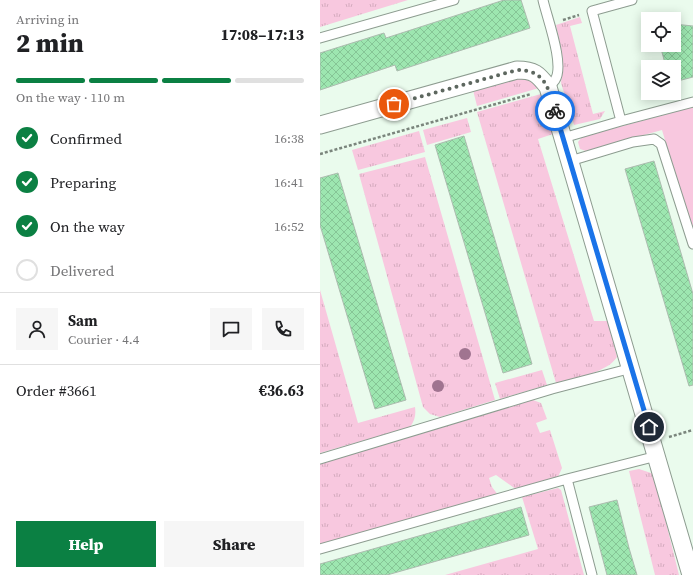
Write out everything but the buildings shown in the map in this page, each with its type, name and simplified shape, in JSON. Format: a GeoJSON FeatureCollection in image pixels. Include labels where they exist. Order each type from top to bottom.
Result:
{"type":"FeatureCollection","features":[{"type":"Feature","properties":{"kind":"street"},"geometry":{"type":"LineString","coordinates":[[320,125],[517,70],[528,70],[539,75],[548,87],[692,575]]}},
{"type":"Feature","properties":{"kind":"lane"},"geometry":{"type":"LineString","coordinates":[[320,38],[454,0]]}},
{"type":"Feature","properties":{"kind":"lane"},"geometry":{"type":"LineString","coordinates":[[543,0],[557,52],[558,62],[555,80],[548,87]]}},
{"type":"Feature","properties":{"kind":"lane"},"geometry":{"type":"LineString","coordinates":[[621,121],[592,11],[632,0]]}},
{"type":"Feature","properties":{"kind":"lane"},"geometry":{"type":"LineString","coordinates":[[563,138],[693,102]]}},
{"type":"Feature","properties":{"kind":"lane"},"geometry":{"type":"LineString","coordinates":[[570,161],[633,142],[654,139],[661,144],[693,244]]}},
{"type":"Feature","properties":{"kind":"lane"},"geometry":{"type":"LineString","coordinates":[[320,458],[552,389],[632,368]]}},
{"type":"Feature","properties":{"kind":"lane"},"geometry":{"type":"LineString","coordinates":[[320,549],[567,479],[655,449]]}},
{"type":"Feature","properties":{"kind":"lane"},"geometry":{"type":"LineString","coordinates":[[567,479],[592,575]]}},
{"type":"Feature","properties":{"kind":"path"},"geometry":{"type":"LineString","coordinates":[[549,24],[592,11]]}},
{"type":"Feature","properties":{"kind":"path"},"geometry":{"type":"LineString","coordinates":[[320,154],[525,96],[548,87]]}},
{"type":"Feature","properties":{"kind":"path"},"geometry":{"type":"LineString","coordinates":[[655,449],[693,430]]}},
{"type":"Feature","properties":{"kind":"green space"},"geometry":{"type":"Polygon","coordinates":[[[320,0],[408,0],[320,27],[320,0]]]}},
{"type":"Feature","properties":{"kind":"green space"},"geometry":{"type":"Polygon","coordinates":[[[580,17],[582,23],[570,26],[593,114],[605,111],[600,119],[574,125],[561,83],[563,67],[562,53],[556,25],[580,17]]]}},
{"type":"Feature","properties":{"kind":"green space"},"geometry":{"type":"Polygon","coordinates":[[[514,78],[528,80],[539,88],[477,106],[473,90],[514,78]]]}},
{"type":"Feature","properties":{"kind":"green space"},"geometry":{"type":"Polygon","coordinates":[[[541,94],[553,134],[538,139],[594,321],[608,321],[617,357],[612,363],[598,371],[556,383],[477,112],[541,94]]]}},
{"type":"Feature","properties":{"kind":"green space"},"geometry":{"type":"Polygon","coordinates":[[[693,107],[693,234],[662,130],[586,151],[580,149],[578,142],[582,137],[693,107]]]}},
{"type":"Feature","properties":{"kind":"green space"},"geometry":{"type":"Polygon","coordinates":[[[467,118],[471,132],[427,145],[423,130],[467,118]]]}},
{"type":"Feature","properties":{"kind":"green space"},"geometry":{"type":"Polygon","coordinates":[[[419,131],[425,152],[358,170],[352,150],[419,131]]]}},
{"type":"Feature","properties":{"kind":"green space"},"geometry":{"type":"Polygon","coordinates":[[[425,157],[495,400],[440,417],[430,414],[423,407],[359,174],[425,157]]]}},
{"type":"Feature","properties":{"kind":"green space"},"geometry":{"type":"Polygon","coordinates":[[[320,290],[358,423],[415,407],[415,417],[410,427],[320,453],[320,290]]]}},
{"type":"Feature","properties":{"kind":"green space"},"geometry":{"type":"Polygon","coordinates":[[[542,370],[547,385],[500,399],[495,383],[542,370]]]}},
{"type":"Feature","properties":{"kind":"green space"},"geometry":{"type":"Polygon","coordinates":[[[533,400],[541,403],[547,419],[536,423],[540,433],[550,430],[562,468],[558,477],[517,490],[496,475],[489,478],[492,487],[498,495],[320,546],[320,464],[533,400]]]}},
{"type":"Feature","properties":{"kind":"green space"},"geometry":{"type":"Polygon","coordinates":[[[639,469],[654,474],[679,575],[655,575],[629,471],[639,469]]]}},
{"type":"Feature","properties":{"kind":"green space"},"geometry":{"type":"Polygon","coordinates":[[[558,488],[561,490],[584,575],[445,575],[538,549],[522,497],[558,488]]]}},
{"type":"Feature","properties":{"kind":"way so far"},"geometry":{"type":"LineString","coordinates":[[394,104],[517,70],[528,70],[539,75],[548,87],[555,111]]}},
{"type":"Feature","properties":{"kind":"route"},"geometry":{"type":"LineString","coordinates":[[555,111],[649,427]]}}]}
